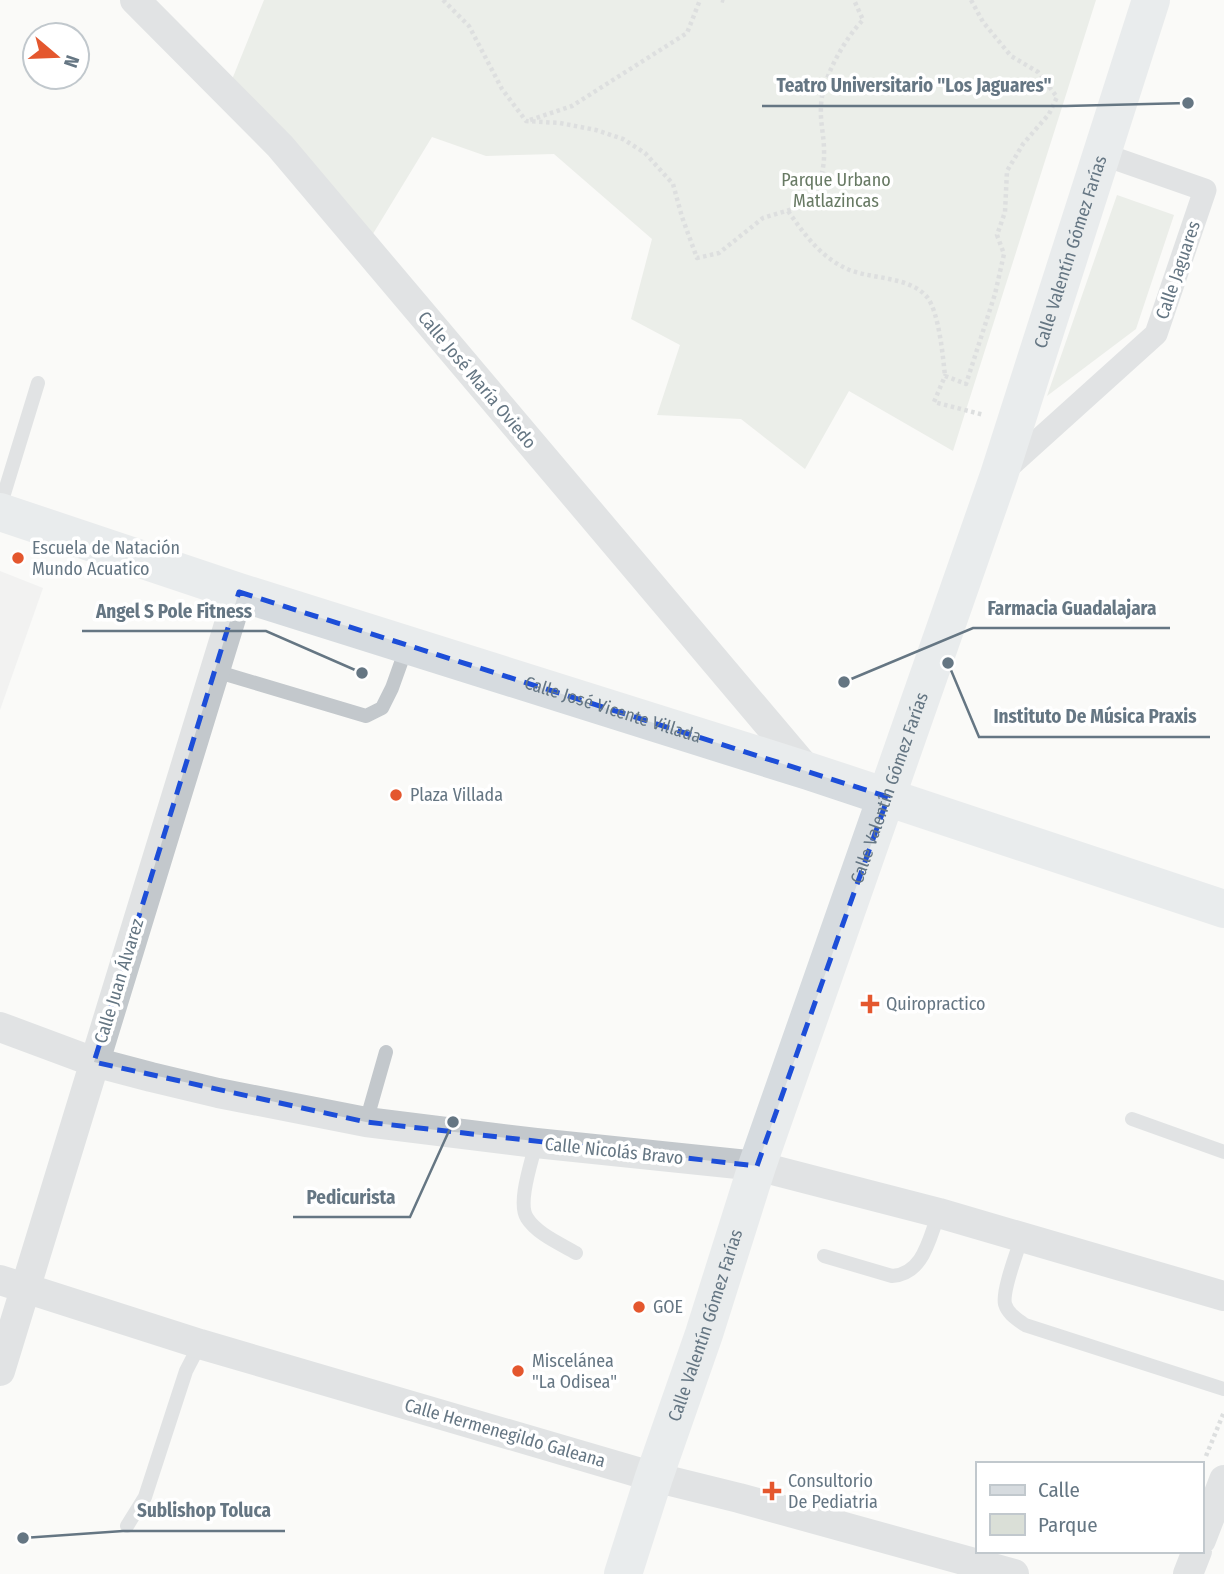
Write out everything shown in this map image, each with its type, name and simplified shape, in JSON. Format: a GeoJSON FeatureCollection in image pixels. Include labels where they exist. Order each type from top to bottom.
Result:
{"type":"FeatureCollection","features":[{"type":"Feature","properties":{"kind":"main road","name":"Calle Valentín Gómez Farías"},"geometry":{"type":"LineString","coordinates":[[623,1574],[757,1166],[999,475],[1151,0]]}},
{"type":"Feature","properties":{"kind":"main road","name":"Calle José Vicente Villada"},"geometry":{"type":"LineString","coordinates":[[0,509],[239,592],[808,771],[1224,909]]}},
{"type":"Feature","properties":{"kind":"street","name":"Calle José María Oviedo"},"geometry":{"type":"LineString","coordinates":[[135,0],[280,146],[808,771]]}},
{"type":"Feature","properties":{"kind":"street","name":"Calle Jaguares"},"geometry":{"type":"LineString","coordinates":[[999,475],[1156,334],[1205,190],[1102,154]]}},
{"type":"Feature","properties":{"kind":"street","name":"Calle Juan Álvarez"},"geometry":{"type":"LineString","coordinates":[[0,1371],[13,1284],[94,1062],[239,592]]}},
{"type":"Feature","properties":{"kind":"street","name":"Calle Nicolás Bravo"},"geometry":{"type":"LineString","coordinates":[[0,1027],[94,1062],[218,1093],[366,1122],[757,1166],[939,1213],[1224,1296]]}},
{"type":"Feature","properties":{"kind":"street","name":"Calle Hermenegildo Galeana"},"geometry":{"type":"LineString","coordinates":[[13,1284],[200,1344],[653,1477],[739,1498],[957,1566],[1014,1574]]}},
{"type":"Feature","properties":{"kind":"street"},"geometry":{"type":"LineString","coordinates":[[1203,1530],[1215,1469]]}},
{"type":"Feature","properties":{"kind":"street"},"geometry":{"type":"LineString","coordinates":[[1188,1574],[1196,1553]]}},
{"type":"Feature","properties":{"kind":"lane"},"geometry":{"type":"LineString","coordinates":[[0,509],[38,383]]}},
{"type":"Feature","properties":{"kind":"lane"},"geometry":{"type":"LineString","coordinates":[[215,671],[366,716],[382,708],[407,645]]}},
{"type":"Feature","properties":{"kind":"lane"},"geometry":{"type":"LineString","coordinates":[[366,1122],[387,1052]]}},
{"type":"Feature","properties":{"kind":"lane"},"geometry":{"type":"LineString","coordinates":[[1132,1119],[1224,1152]]}},
{"type":"Feature","properties":{"kind":"lane"},"geometry":{"type":"LineString","coordinates":[[536,1143],[523,1204],[525,1216],[533,1225],[576,1253]]}},
{"type":"Feature","properties":{"kind":"lane"},"geometry":{"type":"LineString","coordinates":[[824,1256],[892,1276],[902,1275],[911,1271],[919,1262],[939,1213]]}},
{"type":"Feature","properties":{"kind":"lane"},"geometry":{"type":"LineString","coordinates":[[1021,1237],[1004,1303],[1010,1314],[1025,1325],[1224,1389]]}},
{"type":"Feature","properties":{"kind":"lane"},"geometry":{"type":"LineString","coordinates":[[127,1525],[145,1497],[187,1371],[200,1344]]}},
{"type":"Feature","properties":{"kind":"path"},"geometry":{"type":"LineString","coordinates":[[443,0],[469,26],[502,89],[526,121],[560,123],[596,130],[623,139],[645,153],[673,184],[697,258],[719,253],[763,218],[812,202],[823,175],[820,105],[831,70],[849,35],[863,20],[854,0]]}},
{"type":"Feature","properties":{"kind":"path"},"geometry":{"type":"LineString","coordinates":[[526,121],[572,106],[687,33],[700,0]]}},
{"type":"Feature","properties":{"kind":"path"},"geometry":{"type":"LineString","coordinates":[[944,376],[966,384],[995,295],[1004,254],[997,235],[1005,212],[1007,171],[1023,144],[1049,114],[1057,97],[1038,72],[1011,56],[983,22],[971,0]]}},
{"type":"Feature","properties":{"kind":"path"},"geometry":{"type":"LineString","coordinates":[[788,211],[821,254],[848,269],[913,288],[928,298],[942,340],[944,376],[934,402],[966,412],[1016,421]]}},
{"type":"Feature","properties":{"kind":"path"},"geometry":{"type":"LineString","coordinates":[[1215,1469],[1224,1411]]}},
{"type":"Feature","properties":{"kind":"highlighted area"},"geometry":{"type":"Polygon","coordinates":[[[239,592],[888,797],[757,1166],[366,1122],[94,1062],[239,592]]]}},
{"type":"Feature","properties":{"kind":"shaded area"},"geometry":{"type":"Polygon","coordinates":[[[0,571],[43,588],[0,710],[0,571]]]}},
{"type":"Feature","properties":{"kind":"green space","name":"Parque Urbano Matlazincas"},"geometry":{"type":"Polygon","coordinates":[[[264,0],[1096,0],[953,451],[849,391],[805,469],[741,419],[657,415],[680,345],[631,319],[652,239],[554,154],[486,156],[432,137],[368,242],[231,82],[264,0]]]}},
{"type":"Feature","properties":{"kind":"green space"},"geometry":{"type":"Polygon","coordinates":[[[1117,195],[1174,215],[1136,329],[1047,396],[1117,195]]]}},
{"type":"Feature","properties":{"kind":"place","name":"Teatro Universitario \"Los Jaguares\""},"geometry":{"type":"Point","coordinates":[1188,103]}},
{"type":"Feature","properties":{"kind":"place","name":"Escuela de Natación Mundo Acuatico"},"geometry":{"type":"Point","coordinates":[18,558]}},
{"type":"Feature","properties":{"kind":"place","name":"Instituto De Música Praxis"},"geometry":{"type":"Point","coordinates":[948,663]}},
{"type":"Feature","properties":{"kind":"place","name":"Angel S Pole Fitness"},"geometry":{"type":"Point","coordinates":[362,673]}},
{"type":"Feature","properties":{"kind":"place","name":"Farmacia Guadalajara"},"geometry":{"type":"Point","coordinates":[844,682]}},
{"type":"Feature","properties":{"kind":"place","name":"Plaza Villada"},"geometry":{"type":"Point","coordinates":[396,795]}},
{"type":"Feature","properties":{"kind":"place","name":"Quiropractico"},"geometry":{"type":"Point","coordinates":[870,1004]}},
{"type":"Feature","properties":{"kind":"place","name":"Pedicurista"},"geometry":{"type":"Point","coordinates":[453,1122]}},
{"type":"Feature","properties":{"kind":"place","name":"GOE"},"geometry":{"type":"Point","coordinates":[639,1307]}},
{"type":"Feature","properties":{"kind":"place","name":"Miscelánea \"La Odisea\""},"geometry":{"type":"Point","coordinates":[518,1371]}},
{"type":"Feature","properties":{"kind":"place","name":"Consultorio De Pediatria"},"geometry":{"type":"Point","coordinates":[772,1491]}},
{"type":"Feature","properties":{"kind":"place","name":"Sublishop Toluca"},"geometry":{"type":"Point","coordinates":[23,1538]}}]}
